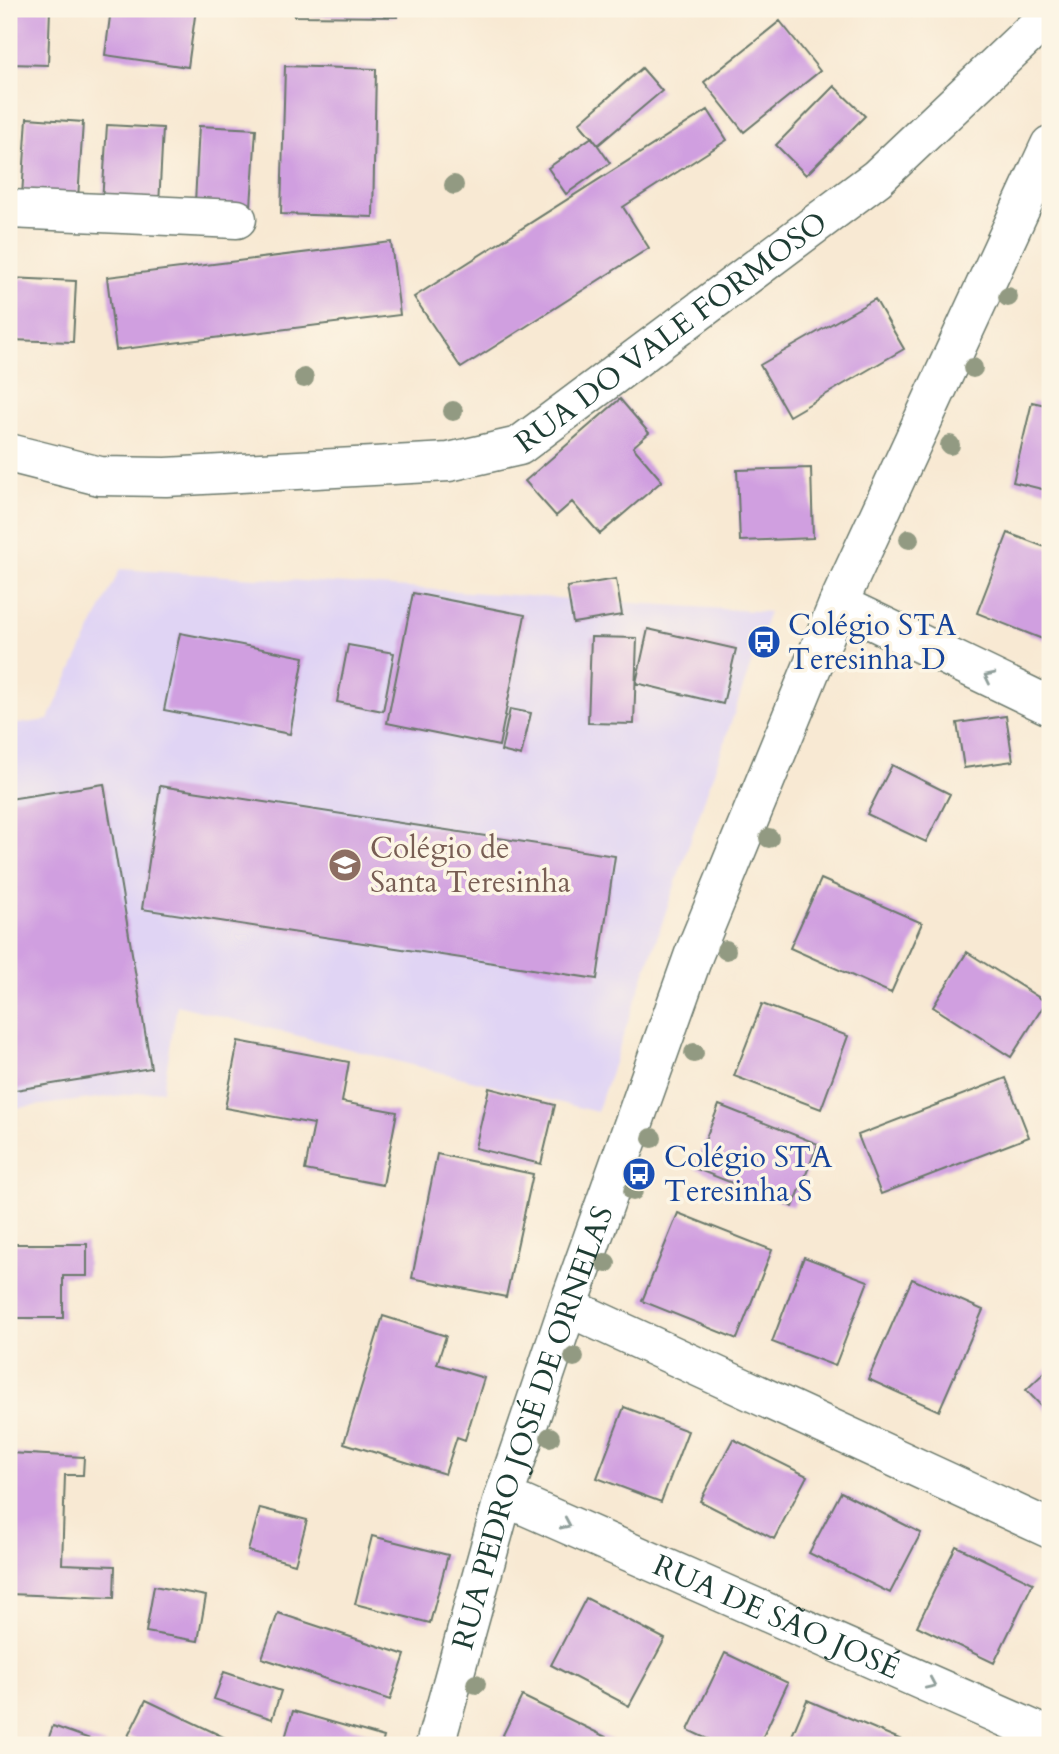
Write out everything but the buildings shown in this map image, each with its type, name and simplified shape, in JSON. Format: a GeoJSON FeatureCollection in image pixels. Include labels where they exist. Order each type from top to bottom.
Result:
{"type":"FeatureCollection","features":[{"type":"Feature","properties":{"kind":"street","name":"RUA DO VALE FORMOSO"},"geometry":{"type":"LineString","coordinates":[[9,453],[100,477],[166,477],[449,462],[519,446],[877,178],[1050,14]]}},
{"type":"Feature","properties":{"kind":"street","name":"RUA PEDRO JOSÉ DE ORNELAS"},"geometry":{"type":"LineString","coordinates":[[436,1745],[503,1499],[568,1307],[694,954],[838,604],[1050,145]]}},
{"type":"Feature","properties":{"kind":"street"},"geometry":{"type":"LineString","coordinates":[[9,209],[237,219]]}},
{"type":"Feature","properties":{"kind":"street"},"geometry":{"type":"LineString","coordinates":[[838,604],[1050,706]]}},
{"type":"Feature","properties":{"kind":"street"},"geometry":{"type":"LineString","coordinates":[[568,1307],[1050,1529]]}},
{"type":"Feature","properties":{"kind":"street","name":"RUA DE SÃO JOSÉ"},"geometry":{"type":"LineString","coordinates":[[503,1499],[523,1505],[1050,1737]]}},
{"type":"Feature","properties":{"kind":"shaded area","name":"Colégio de Santa Teresinha"},"geometry":{"type":"Polygon","coordinates":[[[120,569],[769,612],[597,1112],[177,1005],[163,1090],[9,1109],[9,725],[48,720],[120,569]]]}},
{"type":"Feature","properties":{"kind":"place","name":"Colégio STA Teresinha D"},"geometry":{"type":"Point","coordinates":[764,642]}},
{"type":"Feature","properties":{"kind":"place","name":"Colégio de Santa Teresinha"},"geometry":{"type":"Point","coordinates":[345,865]}},
{"type":"Feature","properties":{"kind":"place","name":"Colégio STA Teresinha S"},"geometry":{"type":"Point","coordinates":[639,1174]}}]}
